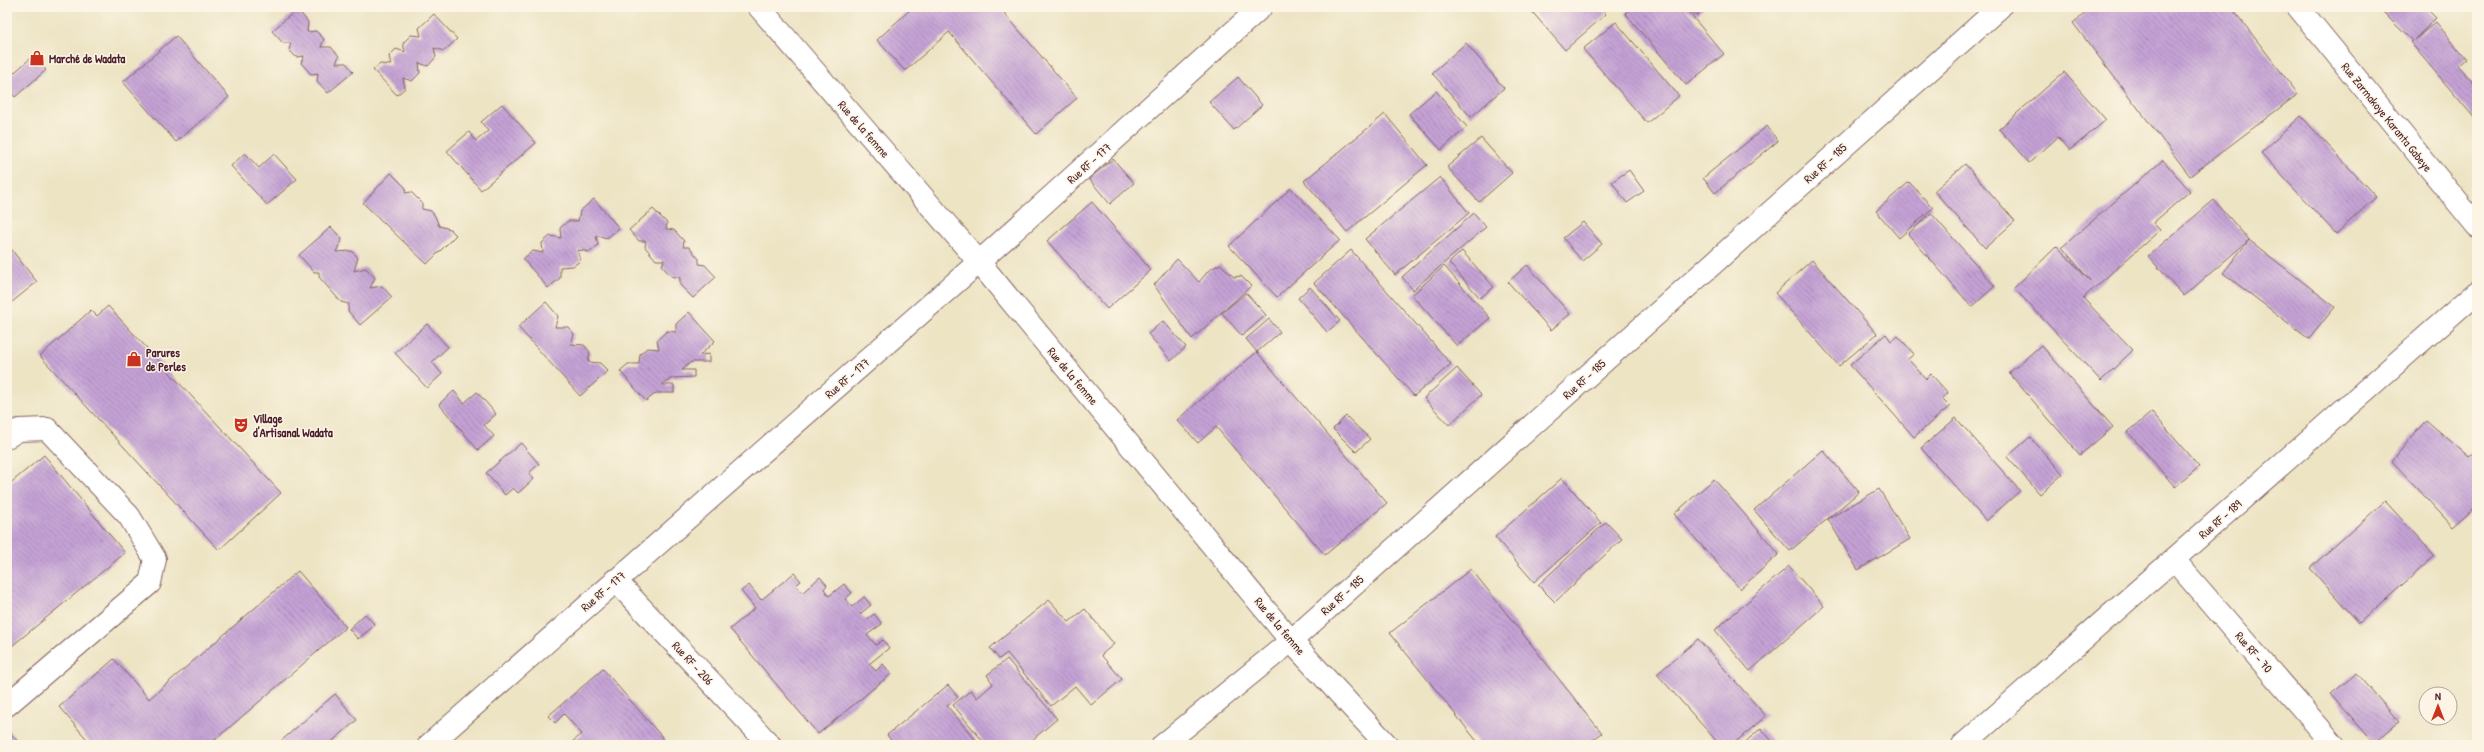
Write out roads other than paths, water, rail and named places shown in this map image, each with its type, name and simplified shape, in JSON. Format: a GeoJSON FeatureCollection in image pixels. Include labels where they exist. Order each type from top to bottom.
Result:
{"type":"FeatureCollection","features":[{"type":"Feature","properties":{"kind":"street","name":"Rue de la femme"},"geometry":{"type":"LineString","coordinates":[[759,7],[979,262],[1291,641],[1387,745]]}},
{"type":"Feature","properties":{"kind":"street","name":"Rue RF - 177"},"geometry":{"type":"LineString","coordinates":[[429,745],[615,580],[979,262],[1261,7]]}},
{"type":"Feature","properties":{"kind":"street","name":"Rue RF - 185"},"geometry":{"type":"LineString","coordinates":[[1163,745],[1291,641],[2000,7]]}},
{"type":"Feature","properties":{"kind":"street","name":"Rue Zarmakoye Karanta Gabeye"},"geometry":{"type":"LineString","coordinates":[[2298,7],[2477,226]]}},
{"type":"Feature","properties":{"kind":"street","name":"Rue RF - 189"},"geometry":{"type":"LineString","coordinates":[[1963,745],[2477,292]]}},
{"type":"Feature","properties":{"kind":"street"},"geometry":{"type":"LineString","coordinates":[[7,437],[18,430],[47,429],[130,516],[155,558],[150,583],[7,705]]}},
{"type":"Feature","properties":{"kind":"street","name":"Rue RF - 70"},"geometry":{"type":"LineString","coordinates":[[2174,560],[2334,745]]}},
{"type":"Feature","properties":{"kind":"street","name":"Rue RF - 206"},"geometry":{"type":"LineString","coordinates":[[615,580],[770,745]]}},
{"type":"Feature","properties":{"kind":"place","name":"Marché de Wadata"},"geometry":{"type":"Point","coordinates":[37,58]}},
{"type":"Feature","properties":{"kind":"place","name":"Parures de Perles"},"geometry":{"type":"Point","coordinates":[134,359]}},
{"type":"Feature","properties":{"kind":"place","name":"Village d'Artisanal Wadata"},"geometry":{"type":"Point","coordinates":[241,425]}}]}
